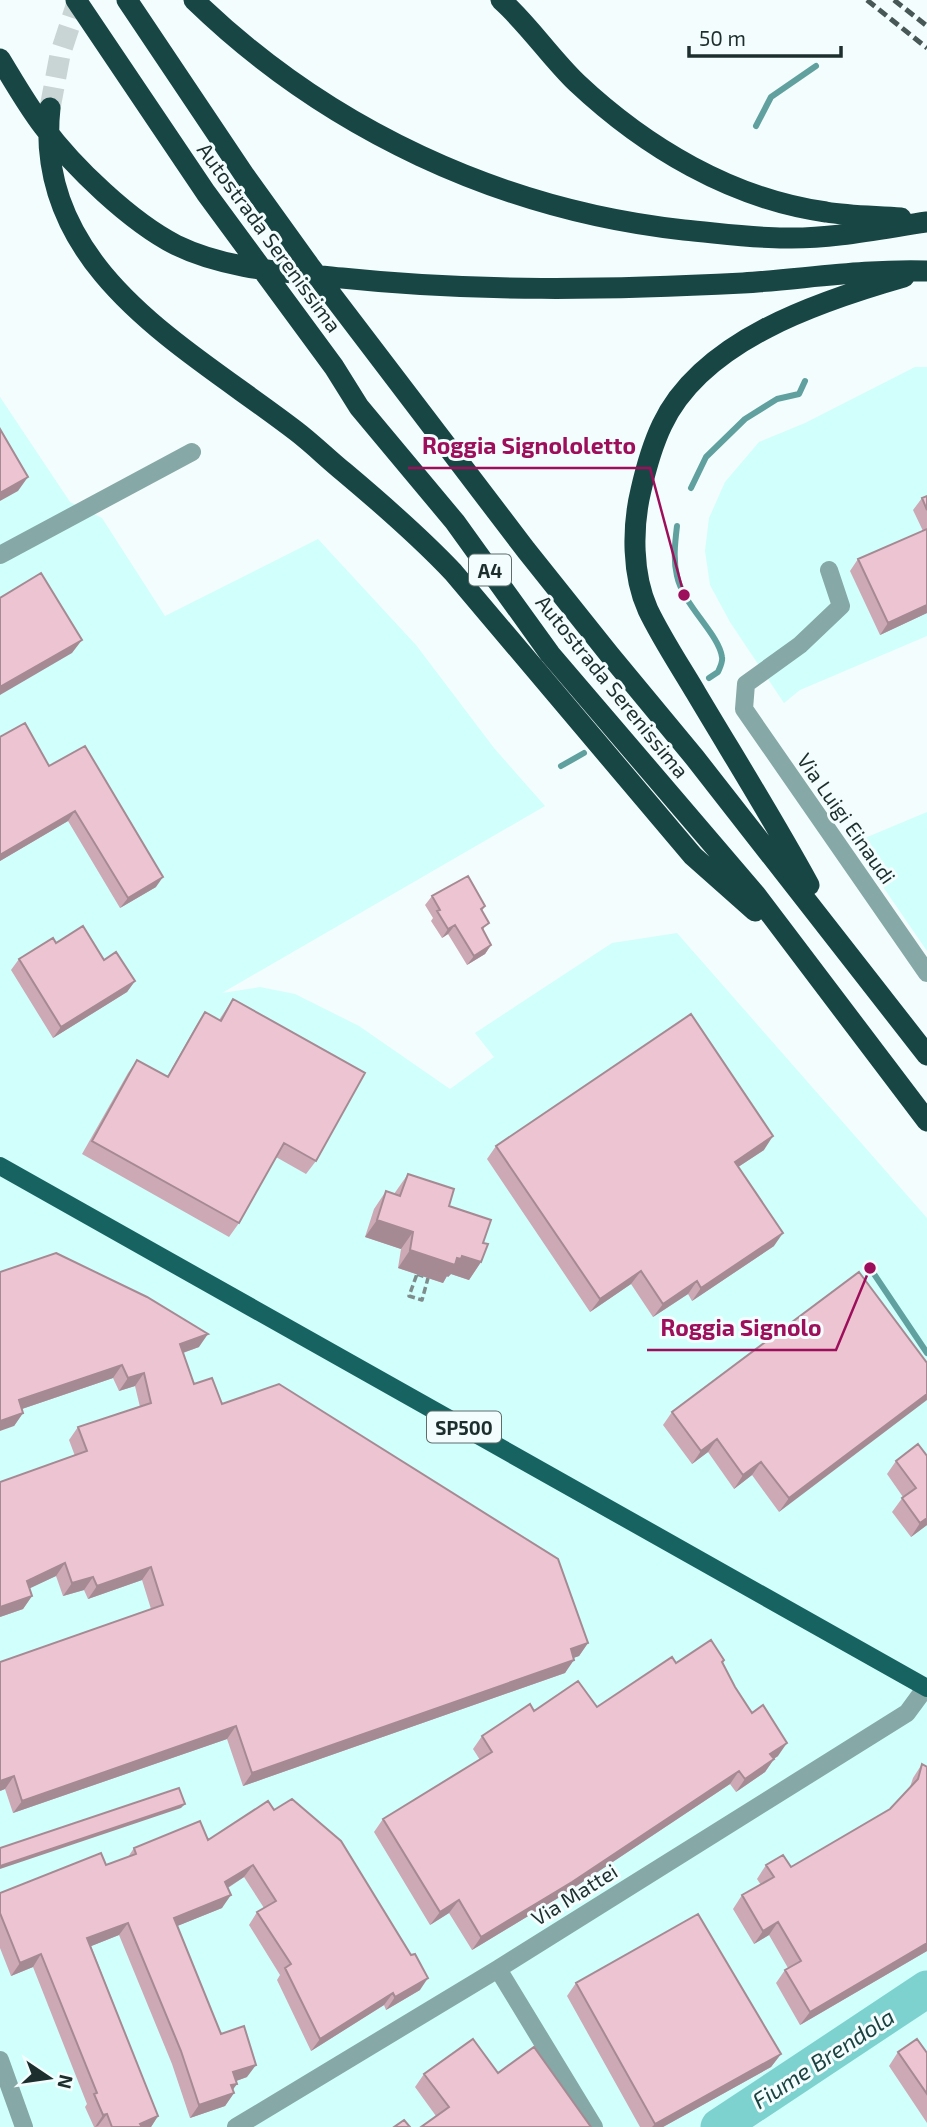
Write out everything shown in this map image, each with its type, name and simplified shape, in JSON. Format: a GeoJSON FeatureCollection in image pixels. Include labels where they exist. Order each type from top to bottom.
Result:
{"type":"FeatureCollection","features":[{"type":"Feature","properties":{"kind":"highway","name":"Autostrada Serenissima"},"geometry":{"type":"LineString","coordinates":[[76,0],[206,193],[334,367],[359,407],[455,522],[550,654],[756,895],[927,1122]]}},
{"type":"Feature","properties":{"kind":"highway","name":"Autostrada Serenissima"},"geometry":{"type":"LineString","coordinates":[[127,0],[245,176],[309,265],[526,550],[695,758],[927,1055]]}},
{"type":"Feature","properties":{"kind":"highway"},"geometry":{"type":"LineString","coordinates":[[194,0],[256,54],[304,89],[384,139],[416,156],[536,201],[619,222],[724,235],[784,239],[869,232],[927,221]]}},
{"type":"Feature","properties":{"kind":"highway"},"geometry":{"type":"LineString","coordinates":[[501,0],[518,15],[560,66],[587,91],[653,144],[696,169],[757,195],[824,212],[927,221]]}},
{"type":"Feature","properties":{"kind":"highway"},"geometry":{"type":"LineString","coordinates":[[5,67],[43,126],[88,177],[149,227],[177,245],[249,267],[397,285],[499,288],[743,283],[892,269],[926,271]]}},
{"type":"Feature","properties":{"kind":"highway"},"geometry":{"type":"LineString","coordinates":[[50,108],[48,147],[68,220],[83,246],[112,285],[151,324],[297,431],[419,537],[461,581],[693,856],[791,943]]}},
{"type":"Feature","properties":{"kind":"highway"},"geometry":{"type":"LineString","coordinates":[[838,939],[647,608],[636,556],[636,509],[649,457],[662,423],[683,391],[704,370],[733,348],[802,311],[926,271]]}},
{"type":"Feature","properties":{"kind":"main road","name":"SP500"},"geometry":{"type":"LineString","coordinates":[[0,1166],[927,1688]]}},
{"type":"Feature","properties":{"kind":"street"},"geometry":{"type":"LineString","coordinates":[[0,555],[192,452]]}},
{"type":"Feature","properties":{"kind":"street","name":"Via Luigi Einaudi"},"geometry":{"type":"LineString","coordinates":[[829,570],[841,606],[800,645],[746,684],[744,709],[927,973]]}},
{"type":"Feature","properties":{"kind":"street","name":"Via Mattei"},"geometry":{"type":"LineString","coordinates":[[236,2127],[498,1969],[907,1713],[927,1688]]}},
{"type":"Feature","properties":{"kind":"street"},"geometry":{"type":"LineString","coordinates":[[498,1969],[594,2127]]}},
{"type":"Feature","properties":{"kind":"street"},"geometry":{"type":"LineString","coordinates":[[0,2060],[24,2127]]}},
{"type":"Feature","properties":{"kind":"path"},"geometry":{"type":"LineString","coordinates":[[417,1274],[428,1278],[422,1300],[409,1296],[417,1274]]}},
{"type":"Feature","properties":{"kind":"shaded area"},"geometry":{"type":"Polygon","coordinates":[[[915,367],[927,367],[927,636],[800,690],[784,703],[730,622],[710,585],[705,551],[709,518],[725,482],[759,442],[805,423],[915,367]]]}},
{"type":"Feature","properties":{"kind":"shaded area"},"geometry":{"type":"Polygon","coordinates":[[[0,397],[70,502],[102,518],[165,616],[318,539],[416,645],[494,748],[545,806],[222,993],[260,987],[295,994],[359,1026],[450,1089],[494,1057],[475,1033],[612,943],[677,933],[927,1218],[927,2127],[0,2127],[0,397]]]}},
{"type":"Feature","properties":{"kind":"shaded area"},"geometry":{"type":"Polygon","coordinates":[[[927,812],[927,951],[853,843],[927,812]]]}},
{"type":"Feature","properties":{"kind":"building"},"geometry":{"type":"Polygon","coordinates":[[[0,429],[28,477],[0,493],[0,429]]]}},
{"type":"Feature","properties":{"kind":"building"},"geometry":{"type":"Polygon","coordinates":[[[927,496],[927,510],[922,498],[927,496]]]}},
{"type":"Feature","properties":{"kind":"building"},"geometry":{"type":"Polygon","coordinates":[[[927,529],[927,605],[888,623],[858,559],[927,529]]]}},
{"type":"Feature","properties":{"kind":"building"},"geometry":{"type":"Polygon","coordinates":[[[41,573],[82,640],[0,687],[0,598],[41,573]]]}},
{"type":"Feature","properties":{"kind":"building"},"geometry":{"type":"Polygon","coordinates":[[[25,723],[49,766],[85,746],[163,877],[128,898],[75,811],[0,855],[0,737],[25,723]]]}},
{"type":"Feature","properties":{"kind":"building"},"geometry":{"type":"Polygon","coordinates":[[[468,876],[485,906],[481,909],[489,923],[482,928],[491,945],[474,956],[455,925],[448,929],[432,896],[468,876]]]}},
{"type":"Feature","properties":{"kind":"building"},"geometry":{"type":"Polygon","coordinates":[[[83,926],[104,960],[116,952],[135,981],[61,1027],[19,959],[53,938],[56,943],[83,926]]]}},
{"type":"Feature","properties":{"kind":"building"},"geometry":{"type":"Polygon","coordinates":[[[233,999],[365,1073],[316,1161],[284,1143],[239,1223],[92,1141],[137,1060],[168,1077],[205,1012],[221,1021],[233,999]]]}},
{"type":"Feature","properties":{"kind":"building"},"geometry":{"type":"Polygon","coordinates":[[[691,1014],[773,1136],[735,1162],[783,1233],[701,1288],[697,1281],[663,1304],[641,1271],[600,1299],[496,1146],[691,1014]]]}},
{"type":"Feature","properties":{"kind":"building"},"geometry":{"type":"Polygon","coordinates":[[[408,1174],[454,1189],[449,1206],[491,1220],[483,1243],[488,1244],[481,1262],[462,1256],[461,1259],[457,1258],[455,1265],[410,1250],[413,1232],[377,1220],[386,1191],[400,1196],[408,1174]]]}},
{"type":"Feature","properties":{"kind":"building"},"geometry":{"type":"Polygon","coordinates":[[[56,1253],[147,1297],[208,1334],[180,1344],[194,1384],[212,1378],[222,1404],[279,1384],[558,1559],[588,1643],[571,1649],[574,1660],[252,1773],[236,1726],[22,1801],[14,1776],[0,1781],[0,1662],[163,1605],[151,1567],[97,1586],[93,1577],[72,1583],[65,1563],[27,1581],[32,1596],[0,1607],[0,1482],[87,1451],[78,1427],[151,1403],[144,1373],[128,1378],[122,1365],[19,1400],[23,1413],[0,1421],[0,1272],[56,1253]]]}},
{"type":"Feature","properties":{"kind":"building"},"geometry":{"type":"Polygon","coordinates":[[[859,1272],[927,1363],[927,1394],[789,1498],[761,1462],[743,1475],[717,1439],[701,1451],[672,1412],[859,1272]]]}},
{"type":"Feature","properties":{"kind":"building"},"geometry":{"type":"Polygon","coordinates":[[[918,1444],[927,1456],[927,1518],[920,1523],[902,1498],[916,1488],[896,1461],[918,1444]]]}},
{"type":"Feature","properties":{"kind":"building"},"geometry":{"type":"Polygon","coordinates":[[[711,1640],[752,1713],[763,1705],[787,1743],[770,1754],[774,1759],[745,1779],[739,1771],[572,1882],[481,1937],[459,1900],[440,1912],[383,1819],[492,1752],[482,1736],[530,1704],[534,1711],[578,1681],[597,1707],[672,1657],[676,1663],[711,1640]]]}},
{"type":"Feature","properties":{"kind":"building"},"geometry":{"type":"Polygon","coordinates":[[[922,1764],[927,1767],[927,1943],[810,2012],[785,1970],[801,1961],[778,1922],[763,1931],[742,1895],[774,1877],[766,1865],[783,1855],[791,1867],[890,1809],[918,1779],[922,1764]]]}},
{"type":"Feature","properties":{"kind":"building"},"geometry":{"type":"Polygon","coordinates":[[[179,1788],[185,1804],[0,1866],[0,1848],[179,1788]]]}},
{"type":"Feature","properties":{"kind":"building"},"geometry":{"type":"Polygon","coordinates":[[[292,1799],[341,1841],[428,1978],[395,1997],[393,1993],[320,2039],[285,1968],[291,1964],[257,1912],[276,1901],[253,1865],[225,1882],[231,1895],[174,1918],[221,2034],[244,2026],[256,2065],[233,2072],[237,2084],[231,2085],[234,2093],[199,2105],[181,2051],[128,1923],[87,1938],[158,2116],[140,2124],[142,2127],[112,2127],[107,2114],[103,2115],[94,2094],[97,2093],[41,1954],[20,1963],[0,1913],[0,1893],[101,1853],[106,1865],[136,1854],[134,1848],[200,1821],[208,1840],[268,1801],[274,1810],[292,1799]]]}},
{"type":"Feature","properties":{"kind":"building"},"geometry":{"type":"Polygon","coordinates":[[[698,1914],[781,2054],[655,2124],[576,1983],[698,1914]]]}},
{"type":"Feature","properties":{"kind":"building"},"geometry":{"type":"Polygon","coordinates":[[[473,2039],[498,2073],[534,2047],[591,2127],[421,2127],[449,2107],[424,2074],[473,2039]]]}},
{"type":"Feature","properties":{"kind":"building"},"geometry":{"type":"Polygon","coordinates":[[[917,2039],[927,2053],[927,2094],[898,2052],[917,2039]]]}},
{"type":"Feature","properties":{"kind":"building"},"geometry":{"type":"Polygon","coordinates":[[[404,2120],[410,2127],[394,2127],[404,2120]]]}},
{"type":"Feature","properties":{"kind":"waterway"},"geometry":{"type":"LineString","coordinates":[[756,126],[771,97],[816,66]]}},
{"type":"Feature","properties":{"kind":"waterway"},"geometry":{"type":"LineString","coordinates":[[691,488],[706,457],[745,419],[777,399],[799,394],[805,381]]}},
{"type":"Feature","properties":{"kind":"waterway"},"geometry":{"type":"LineString","coordinates":[[677,526],[677,576],[686,598],[715,639],[722,657],[718,672],[709,678]]}},
{"type":"Feature","properties":{"kind":"waterway"},"geometry":{"type":"LineString","coordinates":[[561,766],[584,753]]}},
{"type":"Feature","properties":{"kind":"waterway"},"geometry":{"type":"LineString","coordinates":[[870,1268],[927,1353]]}},
{"type":"Feature","properties":{"kind":"waterway","name":"Fiume Brendola"},"geometry":{"type":"LineString","coordinates":[[719,2127],[927,1989]]}},
{"type":"Feature","properties":{"kind":"tunnel"},"geometry":{"type":"LineString","coordinates":[[50,108],[60,55],[78,0]]}},
{"type":"Feature","properties":{"kind":"railway"},"geometry":{"type":"LineString","coordinates":[[867,0],[927,48]]}},
{"type":"Feature","properties":{"kind":"railway"},"geometry":{"type":"LineString","coordinates":[[894,0],[927,26]]}},
{"type":"Feature","properties":{"kind":"place","name":"Roggia Signololetto"},"geometry":{"type":"Point","coordinates":[684,595]}},
{"type":"Feature","properties":{"kind":"place","name":"Roggia Signolo"},"geometry":{"type":"Point","coordinates":[870,1268]}}]}
